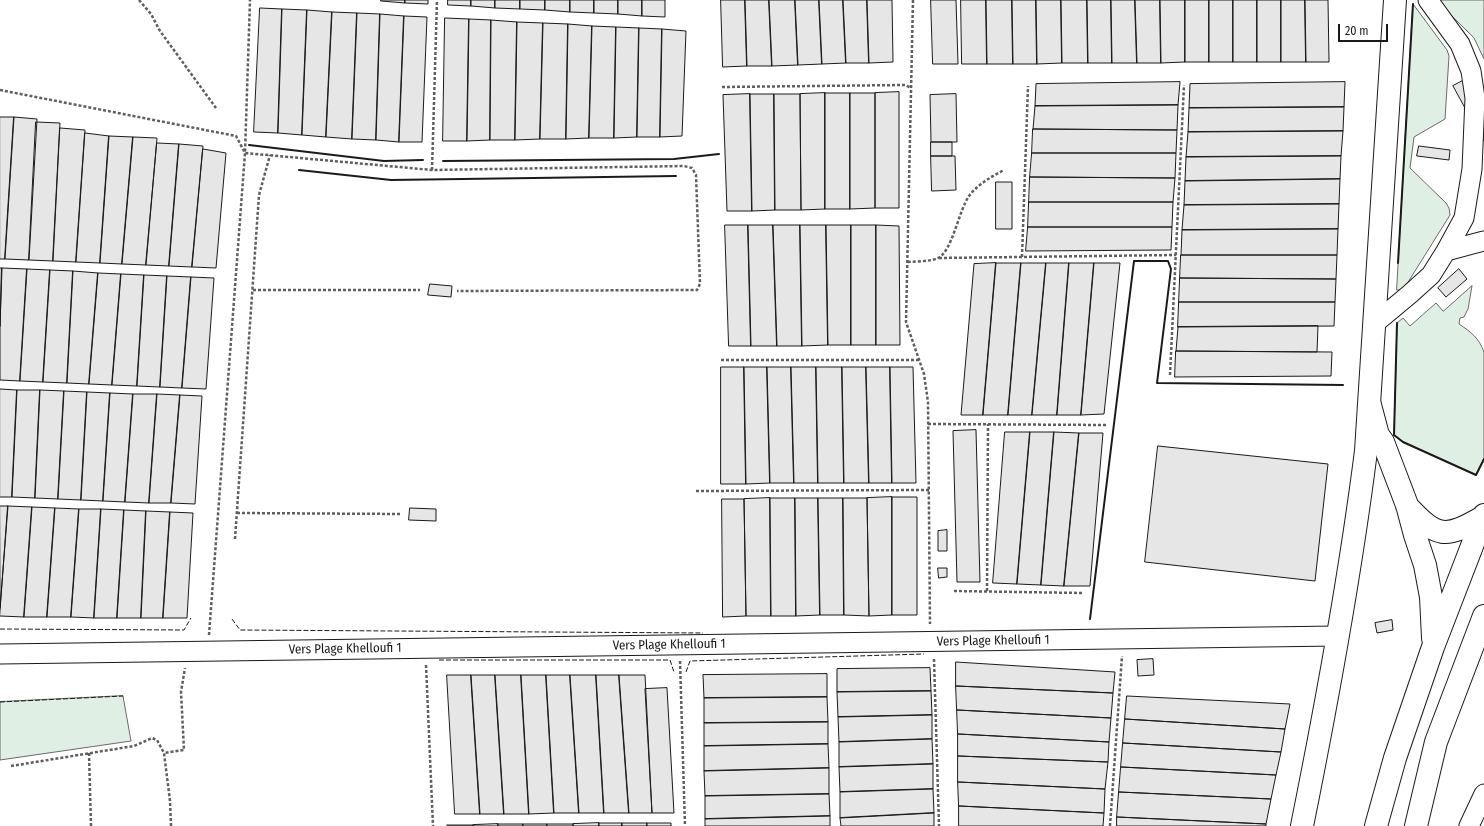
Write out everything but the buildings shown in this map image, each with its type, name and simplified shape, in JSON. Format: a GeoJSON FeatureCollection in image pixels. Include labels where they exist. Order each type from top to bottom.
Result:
{"type":"FeatureCollection","features":[{"type":"Feature","properties":{"kind":"main road"},"geometry":{"type":"LineString","coordinates":[[1302,826],[1321,732],[1361,494],[1366,451],[1395,0]]}},
{"type":"Feature","properties":{"kind":"main road"},"geometry":{"type":"LineString","coordinates":[[1370,405],[1378,435],[1383,442],[1407,505],[1429,581],[1433,647]]}},
{"type":"Feature","properties":{"kind":"main road"},"geometry":{"type":"LineString","coordinates":[[1407,505],[1429,527],[1447,532],[1461,530],[1484,516]]}},
{"type":"Feature","properties":{"kind":"main road"},"geometry":{"type":"LineString","coordinates":[[1376,826],[1395,758],[1433,647],[1484,516]]}},
{"type":"Feature","properties":{"kind":"main road"},"geometry":{"type":"LineString","coordinates":[[1416,826],[1436,742],[1484,616]]}},
{"type":"Feature","properties":{"kind":"street"},"geometry":{"type":"LineString","coordinates":[[1374,324],[1430,275],[1446,251],[1464,218],[1472,169],[1476,98],[1471,71],[1460,44],[1428,0]]}},
{"type":"Feature","properties":{"kind":"street"},"geometry":{"type":"LineString","coordinates":[[1446,251],[1484,241]]}},
{"type":"Feature","properties":{"kind":"street","name":"Vers Plage Khelloufi 1"},"geometry":{"type":"LineString","coordinates":[[0,654],[1337,636]]}},
{"type":"Feature","properties":{"kind":"street"},"geometry":{"type":"LineString","coordinates":[[1469,826],[1484,794]]}},
{"type":"Feature","properties":{"kind":"path"},"geometry":{"type":"LineString","coordinates":[[139,0],[151,14],[160,31],[216,108]]}},
{"type":"Feature","properties":{"kind":"path"},"geometry":{"type":"LineString","coordinates":[[207,651],[211,619],[245,153],[250,0]]}},
{"type":"Feature","properties":{"kind":"path"},"geometry":{"type":"LineString","coordinates":[[432,170],[437,0]]}},
{"type":"Feature","properties":{"kind":"path"},"geometry":{"type":"LineString","coordinates":[[913,0],[906,322],[924,374],[928,402],[930,642],[935,664],[939,826]]}},
{"type":"Feature","properties":{"kind":"path"},"geometry":{"type":"LineString","coordinates":[[722,87],[905,85],[911,88]]}},
{"type":"Feature","properties":{"kind":"path"},"geometry":{"type":"LineString","coordinates":[[1170,374],[1184,85]]}},
{"type":"Feature","properties":{"kind":"path"},"geometry":{"type":"LineString","coordinates":[[1022,257],[1028,86]]}},
{"type":"Feature","properties":{"kind":"path"},"geometry":{"type":"LineString","coordinates":[[0,90],[236,136],[245,153]]}},
{"type":"Feature","properties":{"kind":"path"},"geometry":{"type":"LineString","coordinates":[[245,153],[432,170],[684,166],[692,168],[696,175],[700,284],[697,290],[457,291]]}},
{"type":"Feature","properties":{"kind":"path"},"geometry":{"type":"LineString","coordinates":[[235,539],[259,195],[270,155]]}},
{"type":"Feature","properties":{"kind":"path"},"geometry":{"type":"LineString","coordinates":[[939,258],[947,252],[961,211],[969,196],[978,186],[1004,170]]}},
{"type":"Feature","properties":{"kind":"path"},"geometry":{"type":"LineString","coordinates":[[908,262],[939,258],[1176,255]]}},
{"type":"Feature","properties":{"kind":"path"},"geometry":{"type":"LineString","coordinates":[[252,290],[420,290]]}},
{"type":"Feature","properties":{"kind":"path"},"geometry":{"type":"LineString","coordinates":[[721,360],[919,360]]}},
{"type":"Feature","properties":{"kind":"path"},"geometry":{"type":"LineString","coordinates":[[928,424],[1107,425]]}},
{"type":"Feature","properties":{"kind":"path"},"geometry":{"type":"LineString","coordinates":[[987,591],[988,424]]}},
{"type":"Feature","properties":{"kind":"path"},"geometry":{"type":"LineString","coordinates":[[696,491],[929,490]]}},
{"type":"Feature","properties":{"kind":"path"},"geometry":{"type":"LineString","coordinates":[[237,513],[401,514]]}},
{"type":"Feature","properties":{"kind":"path"},"geometry":{"type":"LineString","coordinates":[[954,591],[1082,592]]}},
{"type":"Feature","properties":{"kind":"path"},"geometry":{"type":"LineString","coordinates":[[1110,826],[1123,639]]}},
{"type":"Feature","properties":{"kind":"path"},"geometry":{"type":"LineString","coordinates":[[681,645],[680,658],[685,826]]}},
{"type":"Feature","properties":{"kind":"path"},"geometry":{"type":"LineString","coordinates":[[425,648],[430,732],[433,826]]}},
{"type":"Feature","properties":{"kind":"path"},"geometry":{"type":"LineString","coordinates":[[164,753],[184,750],[181,692],[188,652]]}},
{"type":"Feature","properties":{"kind":"path"},"geometry":{"type":"LineString","coordinates":[[11,766],[134,746],[152,738],[157,740],[164,753],[170,801],[171,826]]}},
{"type":"Feature","properties":{"kind":"path"},"geometry":{"type":"LineString","coordinates":[[89,753],[91,826]]}},
{"type":"Feature","properties":{"kind":"green space"},"geometry":{"type":"Polygon","coordinates":[[[1436,0],[1484,0],[1484,59],[1474,38],[1436,0]]]}},
{"type":"Feature","properties":{"kind":"green space"},"geometry":{"type":"Polygon","coordinates":[[[1413,4],[1447,50],[1449,56],[1445,119],[1414,137],[1410,168],[1446,203],[1449,208],[1450,215],[1405,287],[1401,290],[1397,290],[1413,4]]]}},
{"type":"Feature","properties":{"kind":"green space"},"geometry":{"type":"Polygon","coordinates":[[[1472,286],[1468,309],[1464,317],[1460,318],[1459,324],[1474,336],[1480,343],[1484,352],[1484,459],[1476,475],[1403,442],[1394,435],[1397,323],[1403,318],[1410,326],[1436,303],[1443,311],[1472,286]]]}},
{"type":"Feature","properties":{"kind":"green space"},"geometry":{"type":"Polygon","coordinates":[[[123,696],[131,741],[0,760],[0,702],[123,696]]]}},
{"type":"Feature","properties":{"kind":"fence"},"geometry":{"type":"LineString","coordinates":[[0,629],[184,630],[191,618]]}},
{"type":"Feature","properties":{"kind":"fence"},"geometry":{"type":"LineString","coordinates":[[232,619],[240,630],[703,633]]}},
{"type":"Feature","properties":{"kind":"fence"},"geometry":{"type":"LineString","coordinates":[[686,672],[690,661],[924,654]]}},
{"type":"Feature","properties":{"kind":"fence"},"geometry":{"type":"LineString","coordinates":[[439,660],[670,660],[674,672]]}},
{"type":"Feature","properties":{"kind":"fence"},"geometry":{"type":"LineString","coordinates":[[0,702],[123,696]]}},
{"type":"Feature","properties":{"kind":"wall"},"geometry":{"type":"LineString","coordinates":[[1398,263],[1413,4]]}},
{"type":"Feature","properties":{"kind":"wall"},"geometry":{"type":"LineString","coordinates":[[249,145],[384,161],[423,160]]}},
{"type":"Feature","properties":{"kind":"wall"},"geometry":{"type":"LineString","coordinates":[[443,161],[674,159],[719,154]]}},
{"type":"Feature","properties":{"kind":"wall"},"geometry":{"type":"LineString","coordinates":[[299,170],[391,180],[676,176]]}},
{"type":"Feature","properties":{"kind":"wall"},"geometry":{"type":"LineString","coordinates":[[1090,619],[1134,261],[1168,261],[1171,269],[1157,383],[1343,385]]}},
{"type":"Feature","properties":{"kind":"wall"},"geometry":{"type":"LineString","coordinates":[[1397,323],[1394,435],[1403,442],[1476,475],[1484,459]]}}]}
